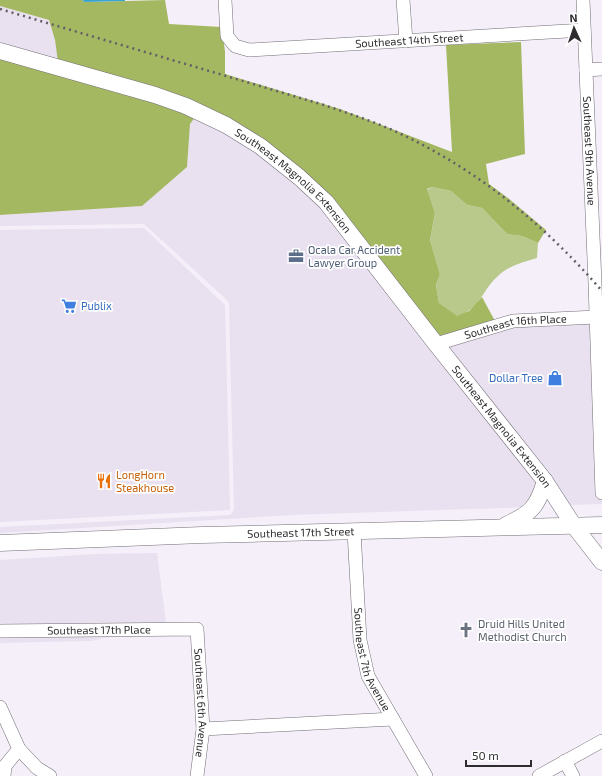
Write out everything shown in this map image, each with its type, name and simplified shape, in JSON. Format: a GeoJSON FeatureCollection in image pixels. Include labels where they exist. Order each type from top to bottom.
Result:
{"type":"FeatureCollection","features":[{"type":"Feature","properties":{"kind":"main road","name":"Southeast Magnolia Extension"},"geometry":{"type":"LineString","coordinates":[[0,51],[186,106],[226,125],[260,146],[300,177],[326,202],[545,481],[574,526],[602,562]]}},
{"type":"Feature","properties":{"kind":"main road"},"geometry":{"type":"LineString","coordinates":[[501,528],[524,517],[533,509],[541,496],[545,481]]}},
{"type":"Feature","properties":{"kind":"main road","name":"Southeast 17th Street"},"geometry":{"type":"LineString","coordinates":[[0,543],[118,538],[602,525]]}},
{"type":"Feature","properties":{"kind":"street","name":"Southeast 14th Street"},"geometry":{"type":"LineString","coordinates":[[225,0],[227,36],[235,46],[249,50],[584,30]]}},
{"type":"Feature","properties":{"kind":"street"},"geometry":{"type":"LineString","coordinates":[[404,0],[406,41]]}},
{"type":"Feature","properties":{"kind":"street","name":"Southeast 9th Avenue"},"geometry":{"type":"LineString","coordinates":[[583,0],[586,70],[596,174],[596,317],[602,493]]}},
{"type":"Feature","properties":{"kind":"street"},"geometry":{"type":"LineString","coordinates":[[586,70],[602,70]]}},
{"type":"Feature","properties":{"kind":"street","name":"Southeast 16th Place"},"geometry":{"type":"LineString","coordinates":[[436,344],[513,321],[596,317]]}},
{"type":"Feature","properties":{"kind":"street","name":"Southeast 7th Avenue"},"geometry":{"type":"LineString","coordinates":[[354,531],[360,640],[368,676],[426,776]]}},
{"type":"Feature","properties":{"kind":"street","name":"Southeast 17th Place"},"geometry":{"type":"LineString","coordinates":[[0,631],[197,629]]}},
{"type":"Feature","properties":{"kind":"street","name":"Southeast 6th Avenue"},"geometry":{"type":"LineString","coordinates":[[197,629],[203,729],[197,776]]}},
{"type":"Feature","properties":{"kind":"street"},"geometry":{"type":"LineString","coordinates":[[0,707],[19,749],[37,768],[50,776]]}},
{"type":"Feature","properties":{"kind":"street"},"geometry":{"type":"LineString","coordinates":[[203,729],[393,720]]}},
{"type":"Feature","properties":{"kind":"street"},"geometry":{"type":"LineString","coordinates":[[539,776],[602,741]]}},
{"type":"Feature","properties":{"kind":"street"},"geometry":{"type":"LineString","coordinates":[[4,776],[5,766],[19,749]]}},
{"type":"Feature","properties":{"kind":"street"},"geometry":{"type":"LineString","coordinates":[[565,761],[573,776]]}},
{"type":"Feature","properties":{"kind":"shaded area"},"geometry":{"type":"Polygon","coordinates":[[[0,6],[49,20],[55,40],[58,62],[0,46],[0,6]]]}},
{"type":"Feature","properties":{"kind":"shaded area"},"geometry":{"type":"Polygon","coordinates":[[[196,116],[258,151],[323,206],[540,482],[529,507],[291,515],[0,533],[0,527],[230,515],[234,510],[228,301],[144,224],[0,226],[0,215],[142,206],[187,167],[190,124],[196,116]]]}},
{"type":"Feature","properties":{"kind":"shaded area"},"geometry":{"type":"Polygon","coordinates":[[[144,228],[225,305],[230,510],[0,522],[0,230],[144,228]]]}},
{"type":"Feature","properties":{"kind":"shaded area"},"geometry":{"type":"Polygon","coordinates":[[[592,322],[598,498],[602,498],[602,504],[566,505],[444,347],[513,326],[592,322]]]}},
{"type":"Feature","properties":{"kind":"shaded area"},"geometry":{"type":"Polygon","coordinates":[[[157,553],[166,623],[91,641],[0,643],[0,560],[96,554],[157,553]]]}},
{"type":"Feature","properties":{"kind":"green space"},"geometry":{"type":"Polygon","coordinates":[[[0,0],[82,0],[85,2],[165,0],[169,24],[222,27],[225,52],[225,74],[340,109],[452,152],[446,45],[521,42],[525,154],[486,164],[489,184],[546,230],[538,243],[522,236],[507,234],[482,208],[467,205],[451,191],[432,187],[427,189],[435,213],[430,240],[440,274],[436,285],[439,303],[457,316],[469,311],[482,297],[495,321],[440,338],[262,142],[58,62],[55,40],[49,20],[0,6],[0,0]]]}},
{"type":"Feature","properties":{"kind":"green space"},"geometry":{"type":"Polygon","coordinates":[[[0,56],[154,100],[196,116],[190,124],[187,167],[142,206],[0,215],[0,56]]]}},
{"type":"Feature","properties":{"kind":"green space"},"geometry":{"type":"Polygon","coordinates":[[[432,187],[451,191],[467,205],[482,208],[507,234],[522,236],[538,243],[537,258],[506,270],[494,280],[473,308],[457,317],[439,303],[436,285],[440,274],[430,240],[435,213],[427,190],[432,187]]]}},
{"type":"Feature","properties":{"kind":"water"},"geometry":{"type":"Polygon","coordinates":[[[82,0],[125,0],[125,1],[85,2],[82,0]]]}},
{"type":"Feature","properties":{"kind":"railway"},"geometry":{"type":"LineString","coordinates":[[0,9],[324,105],[373,122],[401,134],[457,165],[509,202],[558,244],[602,291]]}},
{"type":"Feature","properties":{"kind":"place","name":"Ocala Car Accident Lawyer Group"},"geometry":{"type":"Point","coordinates":[296,256]}},
{"type":"Feature","properties":{"kind":"place","name":"Publix"},"geometry":{"type":"Point","coordinates":[69,306]}},
{"type":"Feature","properties":{"kind":"place","name":"Dollar Tree"},"geometry":{"type":"Point","coordinates":[555,378]}},
{"type":"Feature","properties":{"kind":"place","name":"LongHorn Steakhouse"},"geometry":{"type":"Point","coordinates":[104,481]}},
{"type":"Feature","properties":{"kind":"place","name":"Druid Hills United Methodist Church"},"geometry":{"type":"Point","coordinates":[466,630]}}]}
